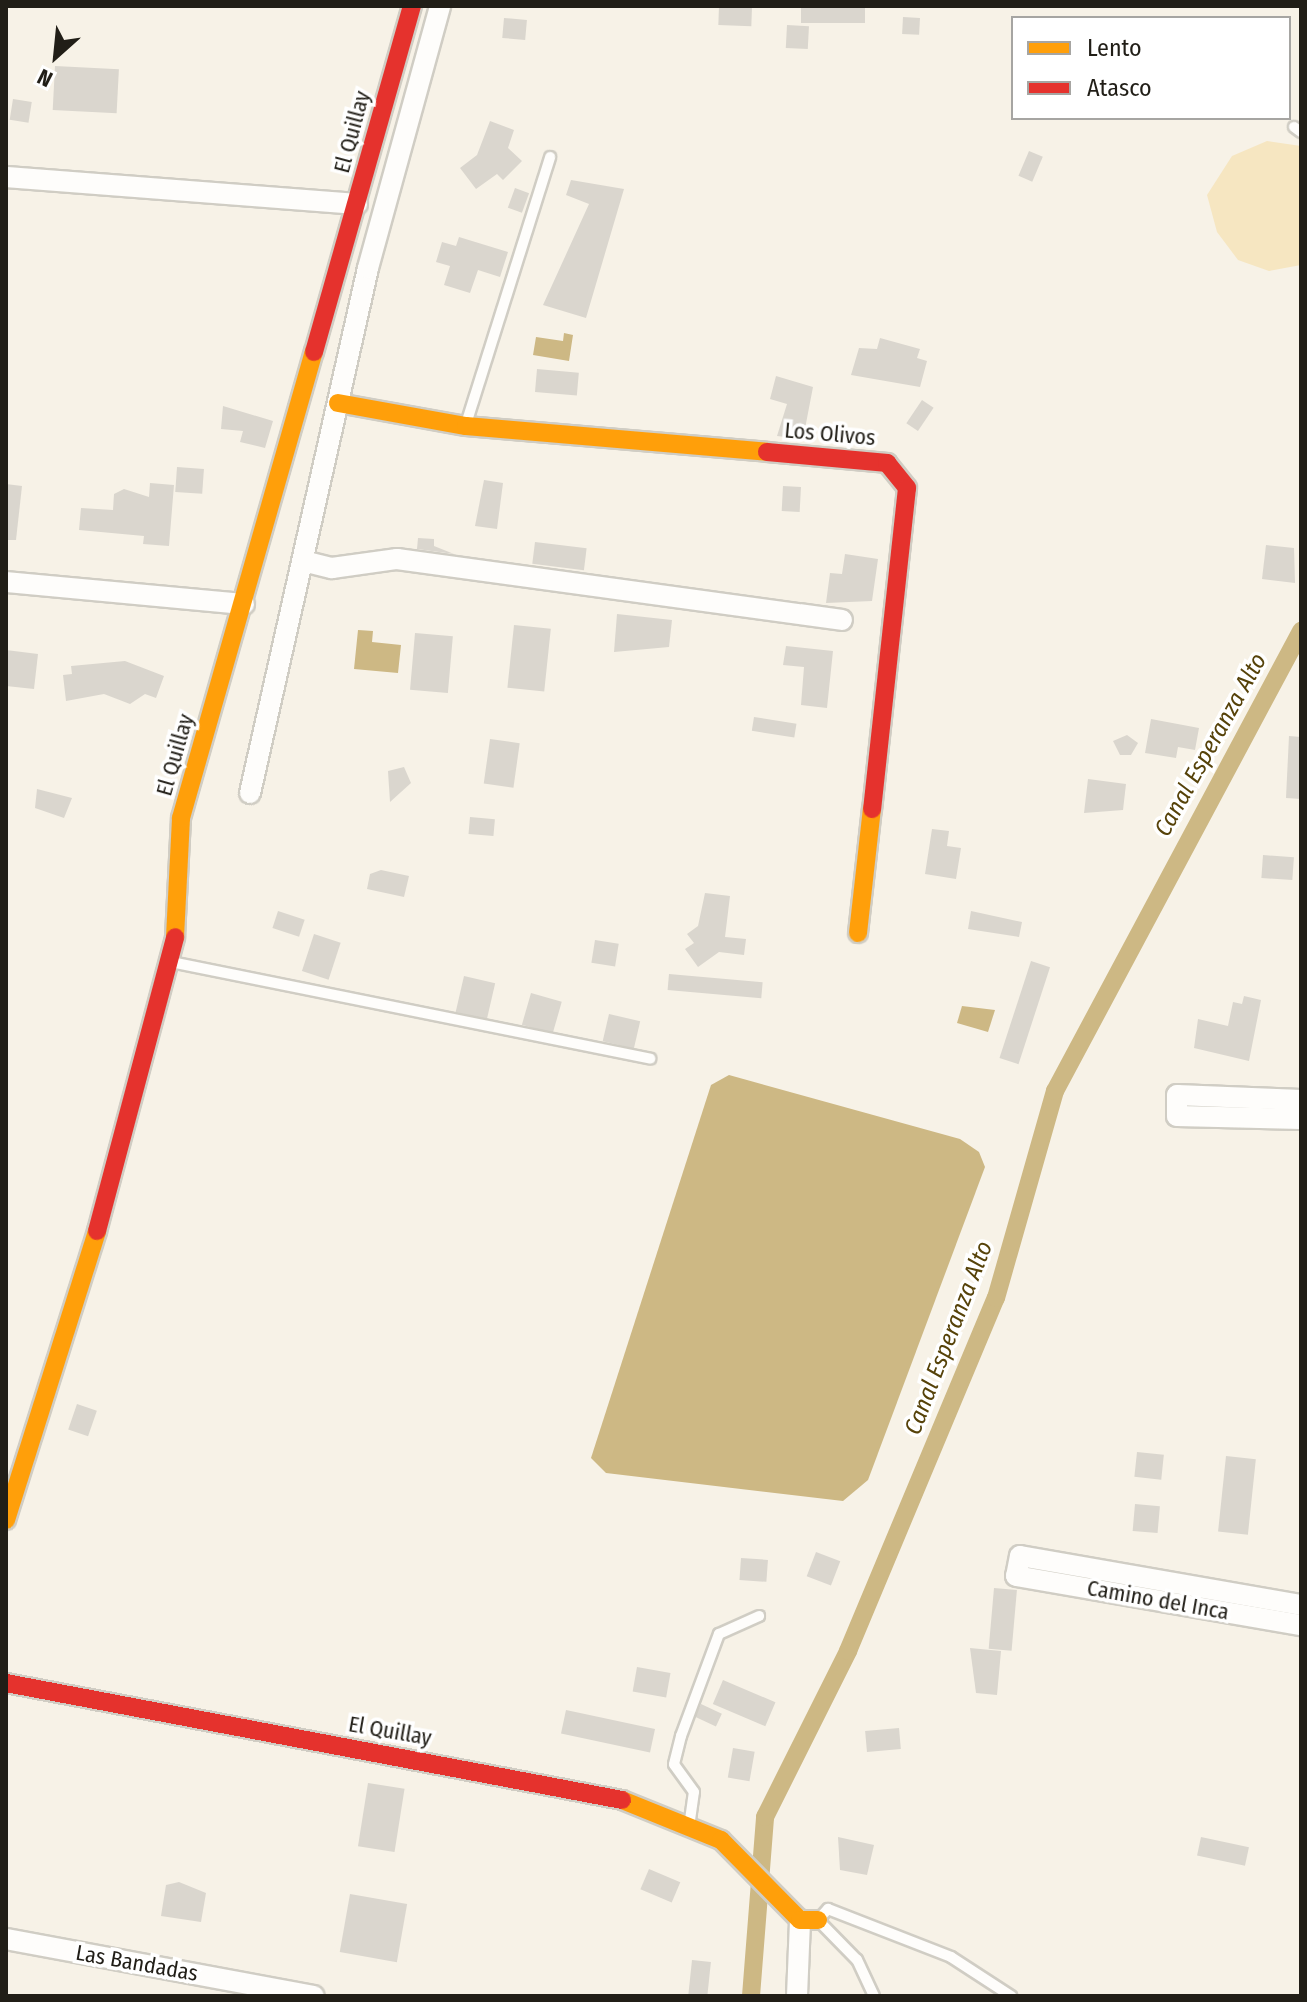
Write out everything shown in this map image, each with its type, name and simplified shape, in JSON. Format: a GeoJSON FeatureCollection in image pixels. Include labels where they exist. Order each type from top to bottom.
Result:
{"type":"FeatureCollection","features":[{"type":"Feature","properties":{"kind":"street","name":"El Quillay"},"geometry":{"type":"LineString","coordinates":[[6,1520],[97,1231],[169,962],[181,818],[412,6]]}},
{"type":"Feature","properties":{"kind":"street"},"geometry":{"type":"LineString","coordinates":[[250,793],[338,403],[440,6]]}},
{"type":"Feature","properties":{"kind":"street"},"geometry":{"type":"LineString","coordinates":[[6,177],[357,204]]}},
{"type":"Feature","properties":{"kind":"street","name":"Los Olivos"},"geometry":{"type":"LineString","coordinates":[[338,403],[466,426],[865,461],[901,472],[907,488],[858,933]]}},
{"type":"Feature","properties":{"kind":"street"},"geometry":{"type":"LineString","coordinates":[[303,561],[332,568],[397,559],[842,620]]}},
{"type":"Feature","properties":{"kind":"street"},"geometry":{"type":"LineString","coordinates":[[6,582],[244,604]]}},
{"type":"Feature","properties":{"kind":"street"},"geometry":{"type":"LineString","coordinates":[[1301,1100],[1177,1095],[1177,1116],[1301,1119]]}},
{"type":"Feature","properties":{"kind":"street","name":"Camino del Inca"},"geometry":{"type":"LineString","coordinates":[[1301,1605],[1018,1566],[1301,1625]]}},
{"type":"Feature","properties":{"kind":"street","name":"El Quillay"},"geometry":{"type":"LineString","coordinates":[[6,1683],[567,1787],[690,1820],[749,1866],[809,1920]]}},
{"type":"Feature","properties":{"kind":"street"},"geometry":{"type":"LineString","coordinates":[[797,1996],[809,1920]]}},
{"type":"Feature","properties":{"kind":"street","name":"Las Bandadas"},"geometry":{"type":"LineString","coordinates":[[6,1939],[314,1996]]}},
{"type":"Feature","properties":{"kind":"lane"},"geometry":{"type":"LineString","coordinates":[[466,426],[550,157]]}},
{"type":"Feature","properties":{"kind":"lane"},"geometry":{"type":"LineString","coordinates":[[169,962],[650,1059]]}},
{"type":"Feature","properties":{"kind":"lane"},"geometry":{"type":"LineString","coordinates":[[690,1820],[694,1792],[674,1764],[681,1736],[719,1634],[759,1616]]}},
{"type":"Feature","properties":{"kind":"lane"},"geometry":{"type":"LineString","coordinates":[[874,1996],[857,1960],[809,1920],[828,1909],[853,1914],[980,1972],[1011,1996]]}},
{"type":"Feature","properties":{"kind":"shaded area"},"geometry":{"type":"Polygon","coordinates":[[[1267,141],[1301,146],[1301,265],[1269,271],[1238,260],[1217,232],[1207,195],[1232,156],[1267,141]]]}},
{"type":"Feature","properties":{"kind":"shaded area"},"geometry":{"type":"Polygon","coordinates":[[[564,333],[573,335],[569,361],[533,355],[536,337],[563,341],[564,333]]]}},
{"type":"Feature","properties":{"kind":"shaded area"},"geometry":{"type":"Polygon","coordinates":[[[358,630],[373,631],[372,642],[401,645],[398,673],[354,669],[358,630]]]}},
{"type":"Feature","properties":{"kind":"shaded area"},"geometry":{"type":"Polygon","coordinates":[[[962,1006],[995,1010],[988,1032],[957,1023],[962,1006]]]}},
{"type":"Feature","properties":{"kind":"shaded area"},"geometry":{"type":"Polygon","coordinates":[[[729,1075],[960,1139],[979,1152],[985,1167],[868,1480],[843,1501],[606,1473],[591,1458],[711,1085],[729,1075]]]}},
{"type":"Feature","properties":{"kind":"building"},"geometry":{"type":"Polygon","coordinates":[[[719,6],[752,7],[751,26],[718,25],[719,6]]]}},
{"type":"Feature","properties":{"kind":"building"},"geometry":{"type":"Polygon","coordinates":[[[801,6],[865,6],[865,23],[801,23],[801,6]]]}},
{"type":"Feature","properties":{"kind":"building"},"geometry":{"type":"Polygon","coordinates":[[[903,17],[920,18],[919,35],[902,34],[903,17]]]}},
{"type":"Feature","properties":{"kind":"building"},"geometry":{"type":"Polygon","coordinates":[[[504,18],[527,20],[525,40],[502,38],[504,18]]]}},
{"type":"Feature","properties":{"kind":"building"},"geometry":{"type":"Polygon","coordinates":[[[787,25],[809,26],[808,49],[786,48],[787,25]]]}},
{"type":"Feature","properties":{"kind":"building"},"geometry":{"type":"Polygon","coordinates":[[[55,66],[119,69],[117,113],[53,110],[55,66]]]}},
{"type":"Feature","properties":{"kind":"building"},"geometry":{"type":"Polygon","coordinates":[[[13,99],[32,102],[28,123],[10,120],[13,99]]]}},
{"type":"Feature","properties":{"kind":"building"},"geometry":{"type":"Polygon","coordinates":[[[490,121],[514,130],[508,148],[522,161],[503,180],[497,174],[476,189],[460,168],[477,155],[490,121]]]}},
{"type":"Feature","properties":{"kind":"building"},"geometry":{"type":"Polygon","coordinates":[[[1029,151],[1043,157],[1032,182],[1018,176],[1029,151]]]}},
{"type":"Feature","properties":{"kind":"building"},"geometry":{"type":"Polygon","coordinates":[[[571,180],[624,189],[586,318],[543,305],[589,204],[566,195],[571,180]]]}},
{"type":"Feature","properties":{"kind":"building"},"geometry":{"type":"Polygon","coordinates":[[[515,188],[529,193],[522,213],[508,208],[515,188]]]}},
{"type":"Feature","properties":{"kind":"building"},"geometry":{"type":"Polygon","coordinates":[[[459,237],[508,252],[500,277],[478,270],[470,293],[444,285],[450,266],[436,262],[442,242],[456,246],[459,237]]]}},
{"type":"Feature","properties":{"kind":"building"},"geometry":{"type":"Polygon","coordinates":[[[880,338],[920,349],[917,358],[927,361],[920,387],[851,375],[859,348],[877,349],[880,338]]]}},
{"type":"Feature","properties":{"kind":"building"},"geometry":{"type":"Polygon","coordinates":[[[537,369],[579,373],[577,396],[535,392],[537,369]]]}},
{"type":"Feature","properties":{"kind":"building"},"geometry":{"type":"Polygon","coordinates":[[[776,376],[813,387],[803,439],[777,436],[787,404],[770,399],[776,376]]]}},
{"type":"Feature","properties":{"kind":"building"},"geometry":{"type":"Polygon","coordinates":[[[922,400],[934,408],[918,431],[906,423],[922,400]]]}},
{"type":"Feature","properties":{"kind":"building"},"geometry":{"type":"Polygon","coordinates":[[[223,406],[273,421],[265,448],[240,442],[243,431],[221,429],[223,406]]]}},
{"type":"Feature","properties":{"kind":"building"},"geometry":{"type":"Polygon","coordinates":[[[177,467],[204,469],[202,494],[175,492],[177,467]]]}},
{"type":"Feature","properties":{"kind":"building"},"geometry":{"type":"Polygon","coordinates":[[[484,480],[503,483],[497,529],[475,526],[484,480]]]}},
{"type":"Feature","properties":{"kind":"building"},"geometry":{"type":"Polygon","coordinates":[[[150,483],[174,485],[169,546],[143,544],[144,536],[79,530],[81,508],[113,510],[114,494],[124,489],[149,497],[150,483]]]}},
{"type":"Feature","properties":{"kind":"building"},"geometry":{"type":"Polygon","coordinates":[[[6,484],[22,486],[16,540],[6,540],[6,484]]]}},
{"type":"Feature","properties":{"kind":"building"},"geometry":{"type":"Polygon","coordinates":[[[783,486],[801,487],[800,512],[782,511],[783,486]]]}},
{"type":"Feature","properties":{"kind":"building"},"geometry":{"type":"Polygon","coordinates":[[[418,538],[434,539],[434,546],[454,554],[417,549],[418,538]]]}},
{"type":"Feature","properties":{"kind":"building"},"geometry":{"type":"Polygon","coordinates":[[[535,542],[587,548],[584,570],[532,564],[535,542]]]}},
{"type":"Feature","properties":{"kind":"building"},"geometry":{"type":"Polygon","coordinates":[[[1266,545],[1294,548],[1295,583],[1262,579],[1266,545]]]}},
{"type":"Feature","properties":{"kind":"building"},"geometry":{"type":"Polygon","coordinates":[[[845,554],[878,559],[872,601],[826,603],[830,573],[842,574],[845,554]]]}},
{"type":"Feature","properties":{"kind":"building"},"geometry":{"type":"Polygon","coordinates":[[[617,614],[672,620],[669,647],[614,652],[617,614]]]}},
{"type":"Feature","properties":{"kind":"building"},"geometry":{"type":"Polygon","coordinates":[[[514,625],[551,629],[544,692],[507,688],[514,625]]]}},
{"type":"Feature","properties":{"kind":"building"},"geometry":{"type":"Polygon","coordinates":[[[415,633],[453,636],[448,693],[410,690],[415,633]]]}},
{"type":"Feature","properties":{"kind":"building"},"geometry":{"type":"Polygon","coordinates":[[[786,646],[833,651],[827,708],[801,705],[804,667],[783,665],[786,646]]]}},
{"type":"Feature","properties":{"kind":"building"},"geometry":{"type":"Polygon","coordinates":[[[6,650],[38,654],[34,689],[6,686],[6,650]]]}},
{"type":"Feature","properties":{"kind":"building"},"geometry":{"type":"Polygon","coordinates":[[[125,661],[164,676],[156,698],[145,694],[130,704],[104,694],[66,701],[63,675],[72,674],[71,666],[125,661]]]}},
{"type":"Feature","properties":{"kind":"building"},"geometry":{"type":"Polygon","coordinates":[[[754,717],[796,724],[794,738],[752,731],[754,717]]]}},
{"type":"Feature","properties":{"kind":"building"},"geometry":{"type":"Polygon","coordinates":[[[1151,719],[1199,728],[1195,750],[1178,747],[1176,758],[1145,753],[1151,719]]]}},
{"type":"Feature","properties":{"kind":"building"},"geometry":{"type":"Polygon","coordinates":[[[1127,735],[1138,743],[1131,755],[1120,755],[1113,741],[1127,735]]]}},
{"type":"Feature","properties":{"kind":"building"},"geometry":{"type":"Polygon","coordinates":[[[1289,736],[1301,737],[1301,799],[1286,798],[1289,736]]]}},
{"type":"Feature","properties":{"kind":"building"},"geometry":{"type":"Polygon","coordinates":[[[490,739],[520,743],[513,788],[484,784],[490,739]]]}},
{"type":"Feature","properties":{"kind":"building"},"geometry":{"type":"Polygon","coordinates":[[[404,767],[411,783],[390,802],[388,771],[404,767]]]}},
{"type":"Feature","properties":{"kind":"building"},"geometry":{"type":"Polygon","coordinates":[[[1088,779],[1126,784],[1123,810],[1084,813],[1088,779]]]}},
{"type":"Feature","properties":{"kind":"building"},"geometry":{"type":"Polygon","coordinates":[[[37,789],[72,798],[64,818],[35,808],[37,789]]]}},
{"type":"Feature","properties":{"kind":"building"},"geometry":{"type":"Polygon","coordinates":[[[470,817],[495,819],[493,836],[469,834],[470,817]]]}},
{"type":"Feature","properties":{"kind":"building"},"geometry":{"type":"Polygon","coordinates":[[[932,829],[949,831],[947,846],[961,848],[956,879],[925,874],[932,829]]]}},
{"type":"Feature","properties":{"kind":"building"},"geometry":{"type":"Polygon","coordinates":[[[1263,855],[1294,857],[1292,880],[1261,878],[1263,855]]]}},
{"type":"Feature","properties":{"kind":"building"},"geometry":{"type":"Polygon","coordinates":[[[381,870],[409,876],[404,897],[367,889],[370,874],[381,870]]]}},
{"type":"Feature","properties":{"kind":"building"},"geometry":{"type":"Polygon","coordinates":[[[705,893],[730,896],[725,937],[746,939],[744,955],[719,952],[698,967],[685,949],[694,943],[687,934],[698,926],[705,893]]]}},
{"type":"Feature","properties":{"kind":"building"},"geometry":{"type":"Polygon","coordinates":[[[278,911],[305,920],[299,937],[272,928],[278,911]]]}},
{"type":"Feature","properties":{"kind":"building"},"geometry":{"type":"Polygon","coordinates":[[[971,911],[1022,922],[1019,937],[968,929],[971,911]]]}},
{"type":"Feature","properties":{"kind":"building"},"geometry":{"type":"Polygon","coordinates":[[[314,934],[341,943],[329,980],[302,971],[314,934]]]}},
{"type":"Feature","properties":{"kind":"building"},"geometry":{"type":"Polygon","coordinates":[[[595,940],[619,944],[615,966],[591,963],[595,940]]]}},
{"type":"Feature","properties":{"kind":"building"},"geometry":{"type":"Polygon","coordinates":[[[1031,961],[1050,967],[1019,1064],[999,1058],[1031,961]]]}},
{"type":"Feature","properties":{"kind":"building"},"geometry":{"type":"Polygon","coordinates":[[[669,974],[763,982],[761,998],[668,990],[669,974]]]}},
{"type":"Feature","properties":{"kind":"building"},"geometry":{"type":"Polygon","coordinates":[[[464,976],[495,983],[487,1019],[456,1012],[464,976]]]}},
{"type":"Feature","properties":{"kind":"building"},"geometry":{"type":"Polygon","coordinates":[[[531,993],[562,1002],[553,1034],[522,1025],[531,993]]]}},
{"type":"Feature","properties":{"kind":"building"},"geometry":{"type":"Polygon","coordinates":[[[1244,996],[1261,1000],[1249,1061],[1194,1048],[1198,1019],[1228,1026],[1233,1002],[1242,1004],[1244,996]]]}},
{"type":"Feature","properties":{"kind":"building"},"geometry":{"type":"Polygon","coordinates":[[[609,1014],[640,1021],[634,1048],[603,1041],[609,1014]]]}},
{"type":"Feature","properties":{"kind":"building"},"geometry":{"type":"Polygon","coordinates":[[[77,1404],[97,1411],[88,1436],[68,1430],[77,1404]]]}},
{"type":"Feature","properties":{"kind":"building"},"geometry":{"type":"Polygon","coordinates":[[[1137,1452],[1164,1455],[1161,1480],[1134,1477],[1137,1452]]]}},
{"type":"Feature","properties":{"kind":"building"},"geometry":{"type":"Polygon","coordinates":[[[1226,1456],[1256,1459],[1248,1535],[1218,1532],[1226,1456]]]}},
{"type":"Feature","properties":{"kind":"building"},"geometry":{"type":"Polygon","coordinates":[[[1135,1504],[1160,1506],[1158,1533],[1133,1531],[1135,1504]]]}},
{"type":"Feature","properties":{"kind":"building"},"geometry":{"type":"Polygon","coordinates":[[[816,1552],[840,1561],[831,1586],[807,1576],[816,1552]]]}},
{"type":"Feature","properties":{"kind":"building"},"geometry":{"type":"Polygon","coordinates":[[[741,1558],[768,1560],[766,1582],[739,1580],[741,1558]]]}},
{"type":"Feature","properties":{"kind":"building"},"geometry":{"type":"Polygon","coordinates":[[[994,1588],[1017,1590],[1012,1651],[989,1649],[994,1588]]]}},
{"type":"Feature","properties":{"kind":"building"},"geometry":{"type":"Polygon","coordinates":[[[970,1648],[1001,1651],[997,1695],[976,1693],[970,1648]]]}},
{"type":"Feature","properties":{"kind":"building"},"geometry":{"type":"Polygon","coordinates":[[[637,1667],[670,1673],[666,1698],[633,1692],[637,1667]]]}},
{"type":"Feature","properties":{"kind":"building"},"geometry":{"type":"Polygon","coordinates":[[[723,1680],[775,1702],[765,1726],[713,1704],[723,1680]]]}},
{"type":"Feature","properties":{"kind":"building"},"geometry":{"type":"Polygon","coordinates":[[[701,1704],[722,1714],[716,1726],[695,1717],[701,1704]]]}},
{"type":"Feature","properties":{"kind":"building"},"geometry":{"type":"Polygon","coordinates":[[[566,1710],[655,1729],[650,1752],[561,1733],[566,1710]]]}},
{"type":"Feature","properties":{"kind":"building"},"geometry":{"type":"Polygon","coordinates":[[[899,1728],[901,1749],[867,1752],[865,1731],[899,1728]]]}},
{"type":"Feature","properties":{"kind":"building"},"geometry":{"type":"Polygon","coordinates":[[[733,1748],[755,1752],[749,1781],[728,1778],[733,1748]]]}},
{"type":"Feature","properties":{"kind":"building"},"geometry":{"type":"Polygon","coordinates":[[[368,1783],[405,1789],[395,1852],[358,1846],[368,1783]]]}},
{"type":"Feature","properties":{"kind":"building"},"geometry":{"type":"Polygon","coordinates":[[[838,1837],[874,1845],[867,1875],[840,1870],[838,1837]]]}},
{"type":"Feature","properties":{"kind":"building"},"geometry":{"type":"Polygon","coordinates":[[[1201,1837],[1249,1847],[1245,1866],[1197,1856],[1201,1837]]]}},
{"type":"Feature","properties":{"kind":"building"},"geometry":{"type":"Polygon","coordinates":[[[649,1869],[680,1882],[672,1903],[640,1889],[649,1869]]]}},
{"type":"Feature","properties":{"kind":"building"},"geometry":{"type":"Polygon","coordinates":[[[179,1882],[206,1893],[201,1922],[161,1916],[166,1885],[179,1882]]]}},
{"type":"Feature","properties":{"kind":"building"},"geometry":{"type":"Polygon","coordinates":[[[350,1894],[407,1904],[397,1962],[340,1952],[350,1894]]]}},
{"type":"Feature","properties":{"kind":"building"},"geometry":{"type":"Polygon","coordinates":[[[692,1960],[711,1962],[707,1996],[688,1996],[692,1960]]]}},
{"type":"Feature","properties":{"kind":"waterway","name":"Canal Esperanza Alto"},"geometry":{"type":"LineString","coordinates":[[751,1996],[765,1817],[848,1651],[996,1298],[1055,1091],[1301,631]]}},
{"type":"Feature","properties":{"kind":"traffic: slow"},"geometry":{"type":"LineString","coordinates":[[175,937],[181,818],[314,352]]}},
{"type":"Feature","properties":{"kind":"traffic: slow"},"geometry":{"type":"LineString","coordinates":[[338,403],[466,426],[767,452]]}},
{"type":"Feature","properties":{"kind":"traffic: slow"},"geometry":{"type":"LineString","coordinates":[[858,933],[872,809]]}},
{"type":"Feature","properties":{"kind":"traffic: slow"},"geometry":{"type":"LineString","coordinates":[[6,1520],[97,1231]]}},
{"type":"Feature","properties":{"kind":"traffic: slow"},"geometry":{"type":"LineString","coordinates":[[622,1800],[721,1840],[800,1920],[818,1920]]}},
{"type":"Feature","properties":{"kind":"traffic: jam"},"geometry":{"type":"LineString","coordinates":[[314,352],[412,6]]}},
{"type":"Feature","properties":{"kind":"traffic: jam"},"geometry":{"type":"LineString","coordinates":[[767,452],[887,463],[907,488],[872,809]]}},
{"type":"Feature","properties":{"kind":"traffic: jam"},"geometry":{"type":"LineString","coordinates":[[97,1231],[175,937]]}},
{"type":"Feature","properties":{"kind":"traffic: jam"},"geometry":{"type":"LineString","coordinates":[[6,1683],[622,1800]]}}]}
